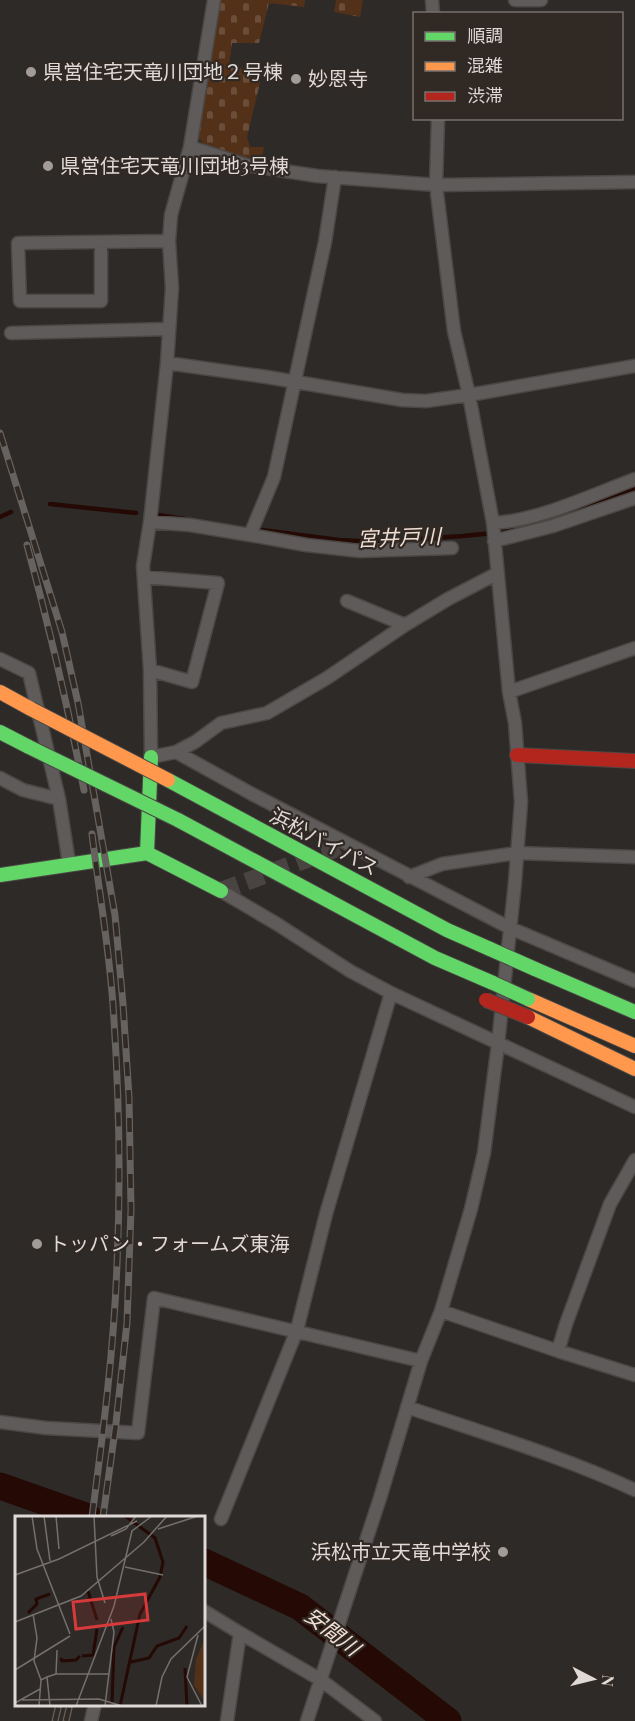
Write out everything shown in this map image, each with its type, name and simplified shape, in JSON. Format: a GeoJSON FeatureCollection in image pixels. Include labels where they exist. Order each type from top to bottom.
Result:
{"type":"FeatureCollection","features":[{"type":"Feature","properties":{"kind":"main road","name":"浜松バイパス"},"geometry":{"type":"LineString","coordinates":[[0,693],[168,780],[447,930],[535,963]]}},
{"type":"Feature","properties":{"kind":"main road"},"geometry":{"type":"LineString","coordinates":[[0,732],[178,820],[435,958],[635,1046]]}},
{"type":"Feature","properties":{"kind":"main road"},"geometry":{"type":"LineString","coordinates":[[517,755],[635,761]]}},
{"type":"Feature","properties":{"kind":"main road"},"geometry":{"type":"LineString","coordinates":[[147,853],[151,757]]}},
{"type":"Feature","properties":{"kind":"main road"},"geometry":{"type":"LineString","coordinates":[[0,874],[147,853],[222,891]]}},
{"type":"Feature","properties":{"kind":"main road"},"geometry":{"type":"LineString","coordinates":[[435,958],[486,1000],[528,1017],[635,1069]]}},
{"type":"Feature","properties":{"kind":"main road"},"geometry":{"type":"LineString","coordinates":[[535,963],[613,988]]}},
{"type":"Feature","properties":{"kind":"main road"},"geometry":{"type":"LineString","coordinates":[[535,963],[635,1012]]}},
{"type":"Feature","properties":{"kind":"street"},"geometry":{"type":"LineString","coordinates":[[214,0],[190,147],[171,215],[169,242],[172,288],[167,363],[150,522],[142,566],[150,670],[151,757],[176,752],[195,742],[221,723],[267,713],[327,678],[405,625],[498,573]]}},
{"type":"Feature","properties":{"kind":"street"},"geometry":{"type":"LineString","coordinates":[[515,0],[541,0]]}},
{"type":"Feature","properties":{"kind":"street"},"geometry":{"type":"LineString","coordinates":[[307,1721],[421,1361],[441,1311],[471,1209],[484,1153],[498,1044],[517,853],[521,802],[515,723],[509,692],[493,524],[469,395],[454,331],[436,185],[438,120]]}},
{"type":"Feature","properties":{"kind":"street"},"geometry":{"type":"LineString","coordinates":[[190,147],[246,165],[335,177],[436,185],[635,182]]}},
{"type":"Feature","properties":{"kind":"street"},"geometry":{"type":"LineString","coordinates":[[252,531],[274,477],[325,242],[335,177]]}},
{"type":"Feature","properties":{"kind":"street"},"geometry":{"type":"LineString","coordinates":[[100,243],[101,301],[20,302],[18,243],[169,242]]}},
{"type":"Feature","properties":{"kind":"street"},"geometry":{"type":"LineString","coordinates":[[11,333],[169,329]]}},
{"type":"Feature","properties":{"kind":"street"},"geometry":{"type":"LineString","coordinates":[[167,363],[293,381],[402,400],[426,401],[635,366]]}},
{"type":"Feature","properties":{"kind":"street"},"geometry":{"type":"LineString","coordinates":[[493,524],[564,506],[635,479]]}},
{"type":"Feature","properties":{"kind":"street"},"geometry":{"type":"LineString","coordinates":[[494,540],[553,526],[635,498]]}},
{"type":"Feature","properties":{"kind":"street"},"geometry":{"type":"LineString","coordinates":[[150,522],[252,531],[306,545],[360,550],[452,548]]}},
{"type":"Feature","properties":{"kind":"street"},"geometry":{"type":"LineString","coordinates":[[144,577],[218,583],[192,682],[150,670]]}},
{"type":"Feature","properties":{"kind":"street"},"geometry":{"type":"LineString","coordinates":[[347,601],[405,625]]}},
{"type":"Feature","properties":{"kind":"street"},"geometry":{"type":"LineString","coordinates":[[509,692],[635,648]]}},
{"type":"Feature","properties":{"kind":"street"},"geometry":{"type":"LineString","coordinates":[[0,659],[29,673],[59,799],[69,863]]}},
{"type":"Feature","properties":{"kind":"street"},"geometry":{"type":"LineString","coordinates":[[176,752],[409,877],[510,928],[635,981]]}},
{"type":"Feature","properties":{"kind":"street"},"geometry":{"type":"LineString","coordinates":[[0,778],[23,790],[59,799]]}},
{"type":"Feature","properties":{"kind":"street"},"geometry":{"type":"LineString","coordinates":[[409,877],[442,864],[517,853],[635,856]]}},
{"type":"Feature","properties":{"kind":"street"},"geometry":{"type":"LineString","coordinates":[[222,891],[350,971],[391,993],[635,1107]]}},
{"type":"Feature","properties":{"kind":"street"},"geometry":{"type":"LineString","coordinates":[[221,1519],[297,1330],[326,1214],[391,993]]}},
{"type":"Feature","properties":{"kind":"street"},"geometry":{"type":"LineString","coordinates":[[558,1351],[609,1204],[635,1160]]}},
{"type":"Feature","properties":{"kind":"street"},"geometry":{"type":"LineString","coordinates":[[0,1422],[46,1428],[138,1432],[154,1298],[421,1361]]}},
{"type":"Feature","properties":{"kind":"street"},"geometry":{"type":"LineString","coordinates":[[441,1311],[635,1375]]}},
{"type":"Feature","properties":{"kind":"street"},"geometry":{"type":"LineString","coordinates":[[407,1407],[612,1479],[635,1490]]}},
{"type":"Feature","properties":{"kind":"street"},"geometry":{"type":"LineString","coordinates":[[206,1612],[321,1678],[375,1721]]}},
{"type":"Feature","properties":{"kind":"street"},"geometry":{"type":"LineString","coordinates":[[227,1721],[240,1633]]}},
{"type":"Feature","properties":{"kind":"street"},"geometry":{"type":"LineString","coordinates":[[91,1721],[95,1706]]}},
{"type":"Feature","properties":{"kind":"green space"},"geometry":{"type":"Polygon","coordinates":[[[221,0],[305,0],[304,7],[269,3],[259,43],[232,43],[229,67],[257,70],[260,83],[247,137],[250,147],[264,147],[262,158],[245,157],[205,146],[197,135],[221,0]]]}},
{"type":"Feature","properties":{"kind":"green space"},"geometry":{"type":"Polygon","coordinates":[[[336,0],[363,0],[360,17],[334,12],[336,0]]]}},
{"type":"Feature","properties":{"kind":"waterway","name":"宮井戸川"},"geometry":{"type":"LineString","coordinates":[[253,529],[339,540],[376,542],[503,532],[635,489]]}},
{"type":"Feature","properties":{"kind":"waterway","name":"宮井戸川"},"geometry":{"type":"LineString","coordinates":[[50,504],[136,513]]}},
{"type":"Feature","properties":{"kind":"waterway","name":"宮井戸川"},"geometry":{"type":"LineString","coordinates":[[0,517],[11,512]]}},
{"type":"Feature","properties":{"kind":"waterway","name":"宮井戸川"},"geometry":{"type":"LineString","coordinates":[[158,515],[185,519]]}},
{"type":"Feature","properties":{"kind":"waterway","name":"安間川"},"geometry":{"type":"LineString","coordinates":[[0,1486],[85,1516]]}},
{"type":"Feature","properties":{"kind":"waterway","name":"安間川"},"geometry":{"type":"LineString","coordinates":[[206,1563],[300,1607],[448,1721]]}},
{"type":"Feature","properties":{"kind":"tunnel"},"geometry":{"type":"LineString","coordinates":[[221,891],[348,844]]}},
{"type":"Feature","properties":{"kind":"railway"},"geometry":{"type":"LineString","coordinates":[[0,433],[62,632],[78,703],[115,915],[129,1097],[131,1209],[127,1323],[103,1516]]}},
{"type":"Feature","properties":{"kind":"railway"},"geometry":{"type":"LineString","coordinates":[[27,545],[58,667],[84,790]]}},
{"type":"Feature","properties":{"kind":"railway"},"geometry":{"type":"LineString","coordinates":[[92,834],[113,1005],[119,1167],[116,1296],[92,1516]]}},
{"type":"Feature","properties":{"kind":"railway"},"geometry":{"type":"LineString","coordinates":[[55,1721],[59,1706]]}},
{"type":"Feature","properties":{"kind":"railway"},"geometry":{"type":"LineString","coordinates":[[66,1721],[70,1706]]}},
{"type":"Feature","properties":{"kind":"traffic: fast"},"geometry":{"type":"LineString","coordinates":[[0,732],[29,747]]}},
{"type":"Feature","properties":{"kind":"traffic: fast"},"geometry":{"type":"LineString","coordinates":[[29,747],[178,820]]}},
{"type":"Feature","properties":{"kind":"traffic: fast"},"geometry":{"type":"LineString","coordinates":[[147,853],[151,757]]}},
{"type":"Feature","properties":{"kind":"traffic: fast"},"geometry":{"type":"LineString","coordinates":[[168,780],[447,930],[490,949]]}},
{"type":"Feature","properties":{"kind":"traffic: fast"},"geometry":{"type":"LineString","coordinates":[[178,820],[435,958],[493,983]]}},
{"type":"Feature","properties":{"kind":"traffic: fast"},"geometry":{"type":"LineString","coordinates":[[0,875],[147,853],[221,891]]}},
{"type":"Feature","properties":{"kind":"traffic: fast"},"geometry":{"type":"LineString","coordinates":[[490,949],[535,969]]}},
{"type":"Feature","properties":{"kind":"traffic: fast"},"geometry":{"type":"LineString","coordinates":[[535,969],[635,1012]]}},
{"type":"Feature","properties":{"kind":"traffic: fast"},"geometry":{"type":"LineString","coordinates":[[493,983],[528,999]]}},
{"type":"Feature","properties":{"kind":"traffic: slow"},"geometry":{"type":"LineString","coordinates":[[0,692],[31,709]]}},
{"type":"Feature","properties":{"kind":"traffic: slow"},"geometry":{"type":"LineString","coordinates":[[31,709],[168,780]]}},
{"type":"Feature","properties":{"kind":"traffic: slow"},"geometry":{"type":"LineString","coordinates":[[528,999],[635,1046]]}},
{"type":"Feature","properties":{"kind":"traffic: slow"},"geometry":{"type":"LineString","coordinates":[[528,1017],[635,1069]]}},
{"type":"Feature","properties":{"kind":"traffic: jam"},"geometry":{"type":"LineString","coordinates":[[517,755],[635,761]]}},
{"type":"Feature","properties":{"kind":"traffic: jam"},"geometry":{"type":"LineString","coordinates":[[486,1000],[528,1017]]}},
{"type":"Feature","properties":{"kind":"place","name":"県営住宅天竜川団地２号棟"},"geometry":{"type":"Point","coordinates":[31,72]}},
{"type":"Feature","properties":{"kind":"place","name":"妙恩寺"},"geometry":{"type":"Point","coordinates":[296,79]}},
{"type":"Feature","properties":{"kind":"place","name":"県営住宅天竜川団地3号棟"},"geometry":{"type":"Point","coordinates":[48,166]}},
{"type":"Feature","properties":{"kind":"place","name":"トッパン・フォームズ東海"},"geometry":{"type":"Point","coordinates":[37,1244]}},
{"type":"Feature","properties":{"kind":"place","name":"浜松市立天竜中学校"},"geometry":{"type":"Point","coordinates":[503,1552]}}]}
